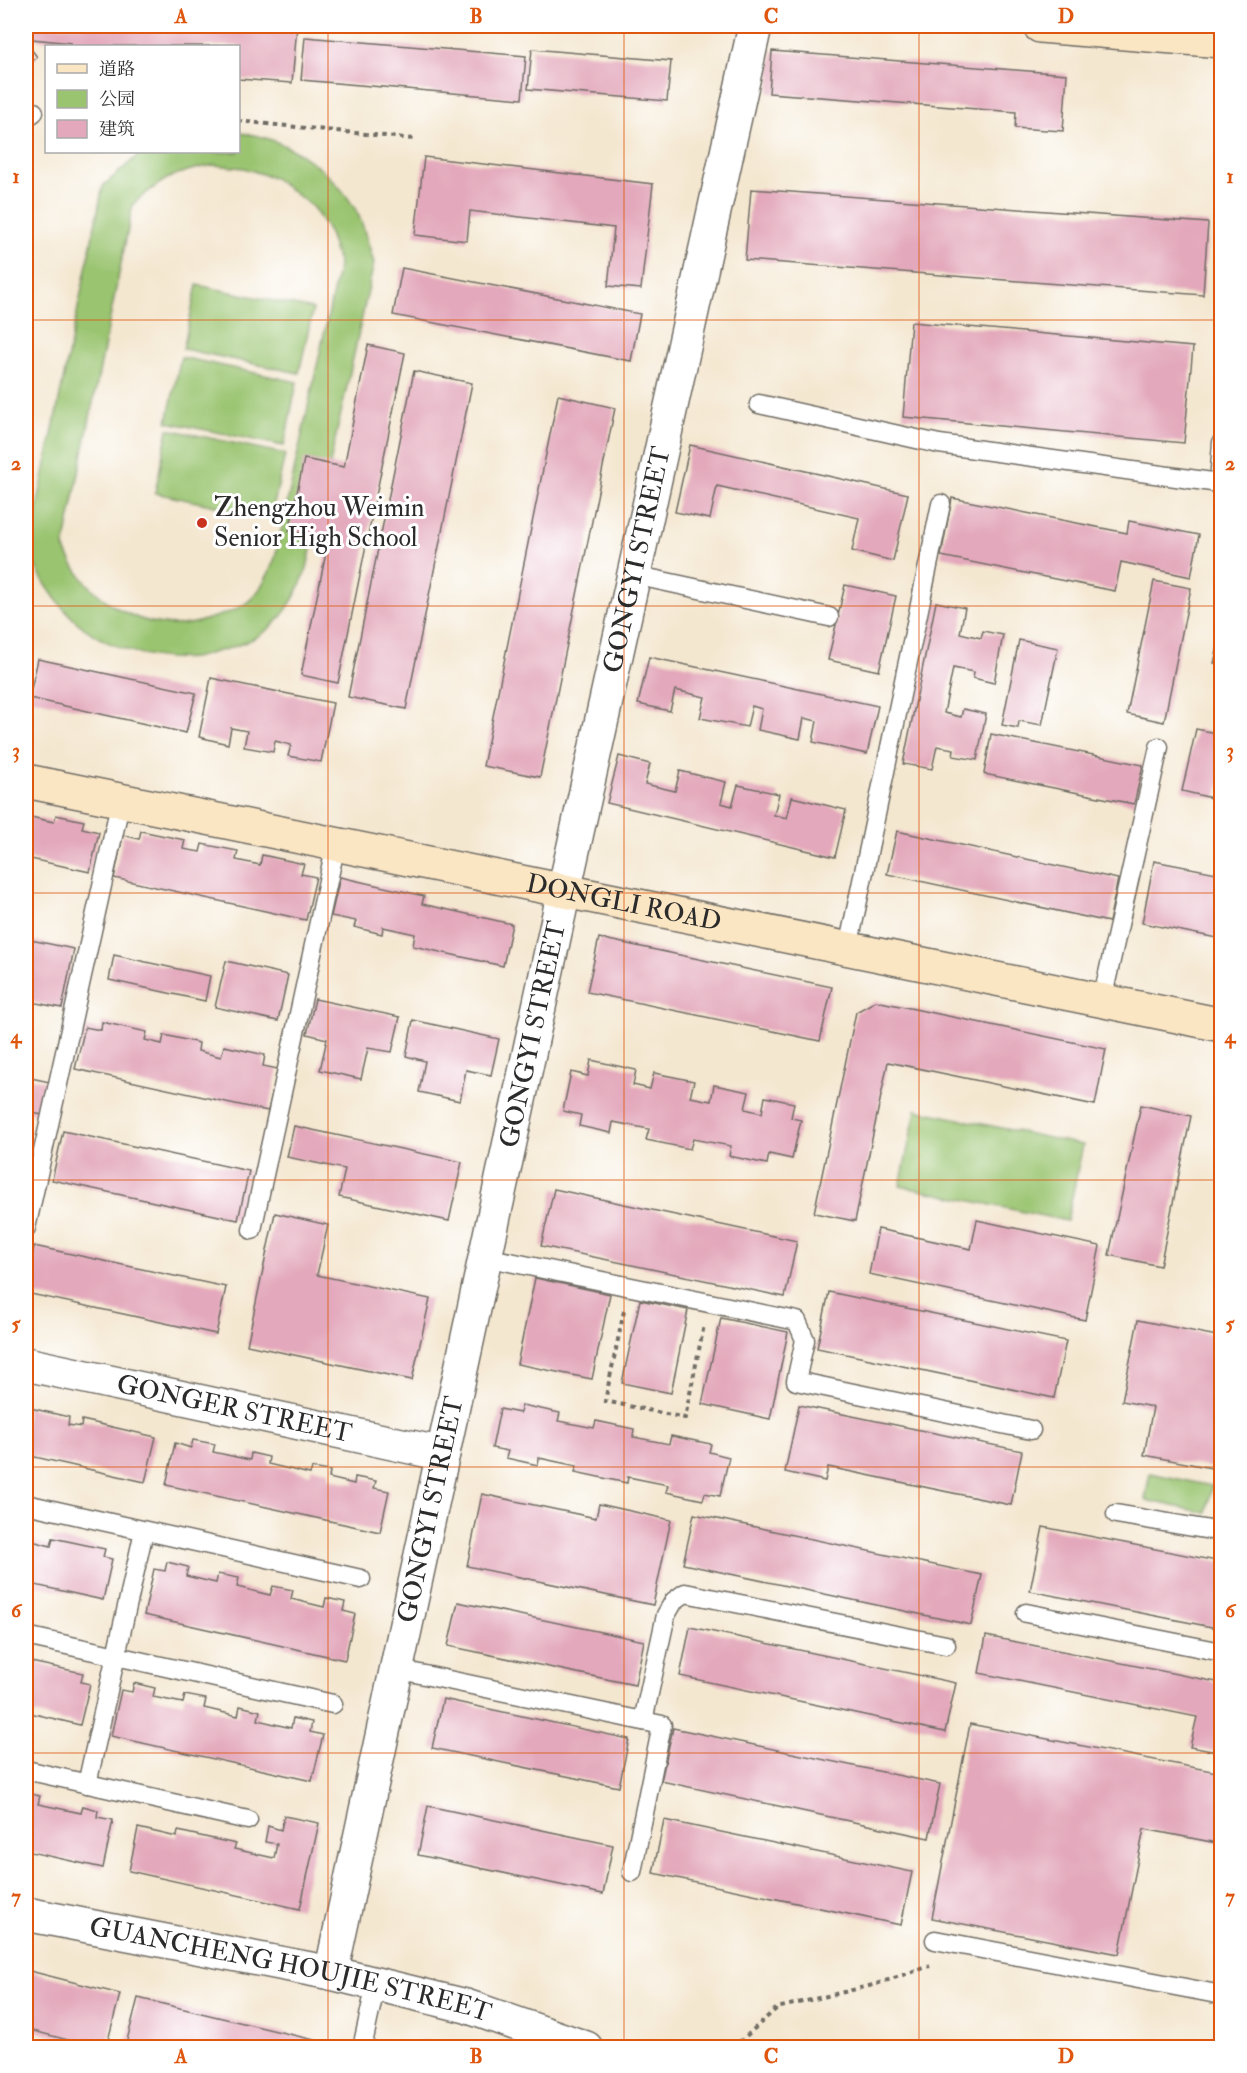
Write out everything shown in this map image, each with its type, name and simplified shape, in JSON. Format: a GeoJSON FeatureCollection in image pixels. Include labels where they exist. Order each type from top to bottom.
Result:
{"type":"FeatureCollection","features":[{"type":"Feature","properties":{"kind":"street","name":"GONGYI STREET"},"geometry":{"type":"LineString","coordinates":[[330,1973],[564,891],[755,26]]}},
{"type":"Feature","properties":{"kind":"street"},"geometry":{"type":"LineString","coordinates":[[1040,26],[1221,41]]}},
{"type":"Feature","properties":{"kind":"street","name":"DONGLI ROAD"},"geometry":{"type":"LineString","coordinates":[[26,781],[1221,1025]]}},
{"type":"Feature","properties":{"kind":"street","name":"GONGER STREET"},"geometry":{"type":"LineString","coordinates":[[26,1364],[443,1454]]}},
{"type":"Feature","properties":{"kind":"street","name":"GUANCHENG HOUJIE STREET"},"geometry":{"type":"LineString","coordinates":[[26,1914],[376,1984],[466,2006],[585,2048]]}},
{"type":"Feature","properties":{"kind":"lane"},"geometry":{"type":"LineString","coordinates":[[759,404],[939,444],[1219,483],[1221,442]]}},
{"type":"Feature","properties":{"kind":"lane"},"geometry":{"type":"LineString","coordinates":[[848,948],[941,504]]}},
{"type":"Feature","properties":{"kind":"lane"},"geometry":{"type":"LineString","coordinates":[[634,574],[829,617]]}},
{"type":"Feature","properties":{"kind":"lane"},"geometry":{"type":"LineString","coordinates":[[1102,1000],[1159,747]]}},
{"type":"Feature","properties":{"kind":"lane"},"geometry":{"type":"LineString","coordinates":[[26,1228],[122,800]]}},
{"type":"Feature","properties":{"kind":"lane"},"geometry":{"type":"LineString","coordinates":[[252,1230],[336,844]]}},
{"type":"Feature","properties":{"kind":"lane"},"geometry":{"type":"LineString","coordinates":[[485,1257],[797,1321],[805,1340],[796,1381],[1031,1430]]}},
{"type":"Feature","properties":{"kind":"lane"},"geometry":{"type":"LineString","coordinates":[[26,1504],[361,1579]]}},
{"type":"Feature","properties":{"kind":"lane"},"geometry":{"type":"LineString","coordinates":[[1116,1515],[1221,1532]]}},
{"type":"Feature","properties":{"kind":"lane"},"geometry":{"type":"LineString","coordinates":[[87,1784],[144,1531]]}},
{"type":"Feature","properties":{"kind":"lane"},"geometry":{"type":"LineString","coordinates":[[643,1721],[666,1615],[674,1601],[685,1593],[945,1645]]}},
{"type":"Feature","properties":{"kind":"lane"},"geometry":{"type":"LineString","coordinates":[[1026,1613],[1221,1652]]}},
{"type":"Feature","properties":{"kind":"lane"},"geometry":{"type":"LineString","coordinates":[[26,1636],[333,1704]]}},
{"type":"Feature","properties":{"kind":"lane"},"geometry":{"type":"LineString","coordinates":[[396,1669],[663,1725],[632,1872]]}},
{"type":"Feature","properties":{"kind":"lane"},"geometry":{"type":"LineString","coordinates":[[26,1770],[248,1820]]}},
{"type":"Feature","properties":{"kind":"lane"},"geometry":{"type":"LineString","coordinates":[[935,1940],[1221,1995]]}},
{"type":"Feature","properties":{"kind":"lane"},"geometry":{"type":"LineString","coordinates":[[362,2048],[376,1984]]}},
{"type":"Feature","properties":{"kind":"path"},"geometry":{"type":"LineString","coordinates":[[240,122],[414,140]]}},
{"type":"Feature","properties":{"kind":"path"},"geometry":{"type":"LineString","coordinates":[[629,1286],[605,1401],[685,1418],[709,1303]]}},
{"type":"Feature","properties":{"kind":"path"},"geometry":{"type":"LineString","coordinates":[[733,2048],[777,2008],[873,1985],[982,1948]]}},
{"type":"Feature","properties":{"kind":"green space"},"geometry":{"type":"Polygon","coordinates":[[[240,133],[274,141],[292,149],[323,171],[348,199],[358,214],[374,263],[307,568],[301,583],[286,611],[270,628],[244,643],[192,658],[150,656],[121,648],[95,636],[66,612],[51,593],[28,551],[103,186],[140,154],[240,153],[240,133]],[[214,165],[170,177],[133,204],[64,547],[84,580],[98,594],[114,606],[150,622],[169,625],[189,624],[238,608],[256,594],[275,558],[339,265],[328,230],[312,206],[274,178],[244,168],[214,165]]]}},
{"type":"Feature","properties":{"kind":"green space"},"geometry":{"type":"Polygon","coordinates":[[[197,285],[313,309],[299,373],[183,349],[197,285]]]}},
{"type":"Feature","properties":{"kind":"green space"},"geometry":{"type":"Polygon","coordinates":[[[181,357],[297,382],[284,446],[167,422],[181,357]]]}},
{"type":"Feature","properties":{"kind":"green space"},"geometry":{"type":"Polygon","coordinates":[[[168,429],[285,454],[271,518],[155,493],[168,429]]]}},
{"type":"Feature","properties":{"kind":"green space"},"geometry":{"type":"Polygon","coordinates":[[[916,1110],[1083,1145],[1067,1221],[900,1186],[916,1110]]]}},
{"type":"Feature","properties":{"kind":"green space"},"geometry":{"type":"Polygon","coordinates":[[[1150,1473],[1212,1486],[1206,1513],[1145,1500],[1150,1473]]]}},
{"type":"Feature","properties":{"kind":"building"},"geometry":{"type":"Polygon","coordinates":[[[26,26],[297,26],[292,83],[240,79],[240,45],[70,45],[71,43],[32,39],[26,32],[26,26]]]}},
{"type":"Feature","properties":{"kind":"building"},"geometry":{"type":"Polygon","coordinates":[[[305,37],[526,56],[522,99],[301,80],[305,37]]]}},
{"type":"Feature","properties":{"kind":"building"},"geometry":{"type":"Polygon","coordinates":[[[26,42],[37,57],[26,67],[26,42]]]}},
{"type":"Feature","properties":{"kind":"building"},"geometry":{"type":"Polygon","coordinates":[[[532,49],[671,61],[667,101],[528,89],[532,49]]]}},
{"type":"Feature","properties":{"kind":"building"},"geometry":{"type":"Polygon","coordinates":[[[772,51],[1067,74],[1063,131],[1015,128],[1016,112],[769,93],[772,51]]]}},
{"type":"Feature","properties":{"kind":"building"},"geometry":{"type":"Polygon","coordinates":[[[424,157],[653,184],[641,289],[608,286],[614,228],[470,211],[467,241],[415,235],[424,157]]]}},
{"type":"Feature","properties":{"kind":"building"},"geometry":{"type":"Polygon","coordinates":[[[751,189],[1208,223],[1203,295],[745,260],[751,189]]]}},
{"type":"Feature","properties":{"kind":"building"},"geometry":{"type":"Polygon","coordinates":[[[402,268],[640,314],[631,361],[393,315],[402,268]]]}},
{"type":"Feature","properties":{"kind":"building"},"geometry":{"type":"Polygon","coordinates":[[[911,322],[1193,347],[1184,443],[903,417],[911,322]]]}},
{"type":"Feature","properties":{"kind":"building"},"geometry":{"type":"Polygon","coordinates":[[[368,345],[405,353],[338,683],[301,675],[329,538],[289,531],[304,459],[344,467],[368,345]]]}},
{"type":"Feature","properties":{"kind":"building"},"geometry":{"type":"Polygon","coordinates":[[[414,371],[472,383],[406,709],[348,697],[414,371]]]}},
{"type":"Feature","properties":{"kind":"building"},"geometry":{"type":"Polygon","coordinates":[[[558,395],[615,408],[540,777],[483,766],[558,395]]]}},
{"type":"Feature","properties":{"kind":"building"},"geometry":{"type":"Polygon","coordinates":[[[690,445],[908,494],[893,561],[852,551],[859,518],[717,486],[710,519],[675,512],[690,445]]]}},
{"type":"Feature","properties":{"kind":"building"},"geometry":{"type":"Polygon","coordinates":[[[952,498],[1127,533],[1129,521],[1199,535],[1191,577],[1121,562],[1115,591],[941,556],[952,498]]]}},
{"type":"Feature","properties":{"kind":"building"},"geometry":{"type":"Polygon","coordinates":[[[1154,581],[1191,588],[1164,722],[1127,714],[1154,581]]]}},
{"type":"Feature","properties":{"kind":"building"},"geometry":{"type":"Polygon","coordinates":[[[845,585],[896,596],[879,671],[828,660],[845,585]]]}},
{"type":"Feature","properties":{"kind":"building"},"geometry":{"type":"Polygon","coordinates":[[[936,602],[965,608],[960,633],[981,638],[983,631],[1003,635],[994,683],[973,678],[974,672],[953,668],[944,713],[961,717],[963,709],[986,714],[977,760],[953,756],[954,749],[937,746],[932,769],[903,764],[936,602]]]}},
{"type":"Feature","properties":{"kind":"building"},"geometry":{"type":"Polygon","coordinates":[[[1222,634],[1222,664],[1214,663],[1222,634]]]}},
{"type":"Feature","properties":{"kind":"building"},"geometry":{"type":"Polygon","coordinates":[[[1019,640],[1058,648],[1042,725],[1019,721],[1018,728],[1002,725],[1019,640]]]}},
{"type":"Feature","properties":{"kind":"building"},"geometry":{"type":"Polygon","coordinates":[[[649,657],[878,706],[867,754],[813,742],[817,721],[804,718],[800,739],[758,730],[762,709],[752,706],[747,727],[700,718],[705,697],[675,690],[670,711],[638,704],[649,657]]]}},
{"type":"Feature","properties":{"kind":"building"},"geometry":{"type":"Polygon","coordinates":[[[38,659],[196,693],[186,733],[29,698],[38,659]]]}},
{"type":"Feature","properties":{"kind":"building"},"geometry":{"type":"Polygon","coordinates":[[[211,678],[333,703],[321,762],[288,756],[291,745],[275,741],[273,752],[244,747],[247,731],[231,728],[228,744],[199,737],[211,678]]]}},
{"type":"Feature","properties":{"kind":"building"},"geometry":{"type":"Polygon","coordinates":[[[1196,729],[1222,734],[1222,776],[1216,799],[1182,791],[1196,729]]]}},
{"type":"Feature","properties":{"kind":"building"},"geometry":{"type":"Polygon","coordinates":[[[991,734],[1143,765],[1134,804],[984,774],[991,734]]]}},
{"type":"Feature","properties":{"kind":"building"},"geometry":{"type":"Polygon","coordinates":[[[619,756],[650,764],[645,784],[675,791],[680,771],[726,782],[721,803],[732,806],[738,785],[779,794],[774,815],[787,818],[792,797],[846,810],[835,857],[607,803],[619,756]]]}},
{"type":"Feature","properties":{"kind":"building"},"geometry":{"type":"Polygon","coordinates":[[[56,815],[84,821],[82,828],[99,832],[90,872],[26,858],[26,816],[54,822],[56,815]]]}},
{"type":"Feature","properties":{"kind":"building"},"geometry":{"type":"Polygon","coordinates":[[[141,831],[185,840],[183,849],[200,852],[202,844],[238,851],[236,860],[260,865],[262,855],[304,864],[301,874],[316,877],[306,920],[114,878],[123,835],[139,839],[141,831]]]}},
{"type":"Feature","properties":{"kind":"building"},"geometry":{"type":"Polygon","coordinates":[[[897,831],[1118,879],[1109,922],[887,874],[897,831]]]}},
{"type":"Feature","properties":{"kind":"building"},"geometry":{"type":"Polygon","coordinates":[[[1154,861],[1222,874],[1222,939],[1142,923],[1154,861]]]}},
{"type":"Feature","properties":{"kind":"building"},"geometry":{"type":"Polygon","coordinates":[[[340,877],[424,896],[422,904],[512,924],[503,966],[413,946],[415,934],[383,927],[382,934],[354,927],[356,921],[331,916],[340,877]]]}},
{"type":"Feature","properties":{"kind":"building"},"geometry":{"type":"Polygon","coordinates":[[[599,938],[832,987],[820,1041],[587,992],[599,938]]]}},
{"type":"Feature","properties":{"kind":"building"},"geometry":{"type":"Polygon","coordinates":[[[26,939],[74,949],[62,1008],[26,1001],[26,939]]]}},
{"type":"Feature","properties":{"kind":"building"},"geometry":{"type":"Polygon","coordinates":[[[114,955],[210,976],[205,1001],[109,980],[114,955]]]}},
{"type":"Feature","properties":{"kind":"building"},"geometry":{"type":"Polygon","coordinates":[[[226,961],[288,975],[278,1021],[215,1007],[226,961]]]}},
{"type":"Feature","properties":{"kind":"building"},"geometry":{"type":"Polygon","coordinates":[[[315,999],[400,1017],[392,1052],[368,1048],[361,1079],[320,1070],[327,1039],[307,1034],[315,999]]]}},
{"type":"Feature","properties":{"kind":"building"},"geometry":{"type":"Polygon","coordinates":[[[876,1001],[1106,1049],[1095,1105],[888,1062],[855,1221],[814,1213],[856,1012],[876,1001]]]}},
{"type":"Feature","properties":{"kind":"building"},"geometry":{"type":"Polygon","coordinates":[[[413,1020],[499,1039],[491,1075],[466,1070],[460,1101],[419,1092],[425,1061],[406,1056],[413,1020]]]}},
{"type":"Feature","properties":{"kind":"building"},"geometry":{"type":"Polygon","coordinates":[[[102,1022],[147,1032],[145,1040],[162,1044],[164,1035],[199,1043],[198,1051],[221,1057],[224,1046],[265,1055],[263,1066],[278,1069],[268,1111],[75,1069],[85,1027],[101,1030],[102,1022]]]}},
{"type":"Feature","properties":{"kind":"building"},"geometry":{"type":"Polygon","coordinates":[[[591,1060],[636,1070],[633,1085],[650,1089],[654,1073],[694,1081],[690,1097],[711,1101],[714,1085],[749,1092],[745,1109],[762,1113],[765,1097],[794,1103],[791,1118],[801,1120],[792,1159],[769,1154],[767,1164],[729,1156],[731,1146],[693,1139],[690,1149],[646,1140],[649,1129],[613,1122],[611,1133],[579,1126],[581,1115],[563,1111],[571,1072],[588,1076],[591,1060]]]}},
{"type":"Feature","properties":{"kind":"building"},"geometry":{"type":"Polygon","coordinates":[[[26,1077],[50,1082],[43,1115],[26,1112],[26,1077]]]}},
{"type":"Feature","properties":{"kind":"building"},"geometry":{"type":"Polygon","coordinates":[[[1141,1105],[1191,1116],[1160,1266],[1109,1255],[1141,1105]]]}},
{"type":"Feature","properties":{"kind":"building"},"geometry":{"type":"Polygon","coordinates":[[[294,1126],[462,1162],[449,1221],[339,1197],[345,1169],[287,1157],[294,1126]]]}},
{"type":"Feature","properties":{"kind":"building"},"geometry":{"type":"Polygon","coordinates":[[[63,1131],[249,1171],[238,1220],[52,1180],[63,1131]]]}},
{"type":"Feature","properties":{"kind":"building"},"geometry":{"type":"Polygon","coordinates":[[[554,1189],[797,1241],[785,1297],[541,1246],[554,1189]]]}},
{"type":"Feature","properties":{"kind":"building"},"geometry":{"type":"Polygon","coordinates":[[[275,1213],[328,1225],[317,1275],[430,1299],[412,1380],[247,1345],[275,1213]]]}},
{"type":"Feature","properties":{"kind":"building"},"geometry":{"type":"Polygon","coordinates":[[[977,1220],[1100,1246],[1085,1320],[869,1274],[878,1229],[971,1249],[977,1220]]]}},
{"type":"Feature","properties":{"kind":"building"},"geometry":{"type":"Polygon","coordinates":[[[34,1246],[226,1287],[216,1334],[26,1293],[34,1246]]]}},
{"type":"Feature","properties":{"kind":"building"},"geometry":{"type":"Polygon","coordinates":[[[535,1278],[610,1294],[592,1379],[517,1364],[535,1278]]]}},
{"type":"Feature","properties":{"kind":"building"},"geometry":{"type":"Polygon","coordinates":[[[829,1292],[1066,1341],[1054,1398],[817,1348],[829,1292]]]}},
{"type":"Feature","properties":{"kind":"building"},"geometry":{"type":"Polygon","coordinates":[[[640,1300],[688,1310],[671,1393],[622,1383],[640,1300]]]}},
{"type":"Feature","properties":{"kind":"building"},"geometry":{"type":"Polygon","coordinates":[[[721,1318],[788,1332],[770,1419],[702,1404],[721,1318]]]}},
{"type":"Feature","properties":{"kind":"building"},"geometry":{"type":"Polygon","coordinates":[[[1138,1320],[1222,1337],[1222,1470],[1144,1455],[1153,1407],[1122,1401],[1138,1320]]]}},
{"type":"Feature","properties":{"kind":"building"},"geometry":{"type":"Polygon","coordinates":[[[522,1405],[560,1413],[558,1421],[594,1428],[596,1421],[634,1429],[633,1437],[669,1444],[671,1436],[711,1444],[709,1452],[729,1457],[720,1496],[705,1493],[703,1500],[666,1492],[668,1485],[628,1477],[627,1483],[575,1472],[577,1466],[539,1458],[538,1465],[506,1458],[508,1451],[492,1448],[500,1409],[520,1413],[522,1405]]]}},
{"type":"Feature","properties":{"kind":"building"},"geometry":{"type":"Polygon","coordinates":[[[799,1405],[1022,1451],[1011,1505],[828,1467],[825,1481],[785,1472],[799,1405]]]}},
{"type":"Feature","properties":{"kind":"building"},"geometry":{"type":"Polygon","coordinates":[[[26,1407],[69,1417],[68,1425],[81,1427],[82,1420],[156,1437],[145,1482],[26,1455],[26,1407]]]}},
{"type":"Feature","properties":{"kind":"building"},"geometry":{"type":"Polygon","coordinates":[[[193,1440],[215,1444],[213,1452],[250,1460],[251,1453],[269,1457],[268,1464],[310,1474],[312,1468],[330,1471],[329,1478],[354,1484],[355,1477],[376,1481],[374,1488],[389,1491],[380,1532],[166,1485],[175,1443],[191,1448],[193,1440]]]}},
{"type":"Feature","properties":{"kind":"building"},"geometry":{"type":"Polygon","coordinates":[[[482,1494],[596,1518],[599,1504],[671,1520],[653,1605],[467,1566],[482,1494]]]}},
{"type":"Feature","properties":{"kind":"building"},"geometry":{"type":"Polygon","coordinates":[[[694,1514],[982,1575],[971,1625],[683,1564],[694,1514]]]}},
{"type":"Feature","properties":{"kind":"building"},"geometry":{"type":"Polygon","coordinates":[[[1043,1527],[1222,1562],[1222,1629],[1030,1591],[1043,1527]]]}},
{"type":"Feature","properties":{"kind":"building"},"geometry":{"type":"Polygon","coordinates":[[[26,1532],[29,1533],[28,1540],[51,1546],[53,1538],[105,1549],[103,1557],[112,1559],[103,1600],[26,1583],[26,1532]]]}},
{"type":"Feature","properties":{"kind":"building"},"geometry":{"type":"Polygon","coordinates":[[[167,1562],[188,1567],[186,1576],[216,1583],[218,1574],[239,1578],[237,1587],[270,1595],[273,1586],[293,1590],[291,1599],[324,1607],[326,1598],[345,1602],[343,1611],[355,1614],[345,1660],[144,1615],[154,1569],[165,1571],[167,1562]]]}},
{"type":"Feature","properties":{"kind":"building"},"geometry":{"type":"Polygon","coordinates":[[[458,1602],[644,1641],[635,1685],[448,1646],[458,1602]]]}},
{"type":"Feature","properties":{"kind":"building"},"geometry":{"type":"Polygon","coordinates":[[[690,1627],[956,1683],[945,1732],[680,1676],[690,1627]]]}},
{"type":"Feature","properties":{"kind":"building"},"geometry":{"type":"Polygon","coordinates":[[[986,1636],[1222,1683],[1222,1753],[1190,1747],[1197,1717],[979,1673],[986,1636]]]}},
{"type":"Feature","properties":{"kind":"building"},"geometry":{"type":"Polygon","coordinates":[[[31,1662],[83,1673],[81,1682],[90,1684],[80,1725],[26,1712],[26,1669],[29,1670],[31,1662]]]}},
{"type":"Feature","properties":{"kind":"building"},"geometry":{"type":"Polygon","coordinates":[[[134,1683],[155,1688],[153,1697],[183,1703],[185,1695],[206,1699],[204,1708],[238,1716],[240,1706],[260,1711],[258,1720],[291,1728],[293,1718],[312,1722],[310,1732],[323,1735],[312,1781],[111,1736],[121,1690],[132,1692],[134,1683]]]}},
{"type":"Feature","properties":{"kind":"building"},"geometry":{"type":"Polygon","coordinates":[[[443,1699],[629,1739],[619,1787],[432,1748],[443,1699]]]}},
{"type":"Feature","properties":{"kind":"building"},"geometry":{"type":"Polygon","coordinates":[[[970,1724],[1222,1773],[1222,1844],[1144,1829],[1119,1954],[932,1918],[970,1724]]]}},
{"type":"Feature","properties":{"kind":"building"},"geometry":{"type":"Polygon","coordinates":[[[673,1728],[940,1784],[929,1838],[661,1781],[673,1728]]]}},
{"type":"Feature","properties":{"kind":"building"},"geometry":{"type":"Polygon","coordinates":[[[26,1793],[40,1796],[38,1804],[81,1813],[83,1806],[98,1810],[97,1817],[113,1820],[103,1868],[26,1851],[26,1793]]]}},
{"type":"Feature","properties":{"kind":"building"},"geometry":{"type":"Polygon","coordinates":[[[428,1806],[613,1845],[603,1894],[418,1855],[428,1806]]]}},
{"type":"Feature","properties":{"kind":"building"},"geometry":{"type":"Polygon","coordinates":[[[284,1816],[319,1823],[300,1909],[129,1871],[138,1828],[177,1837],[178,1831],[236,1844],[234,1849],[274,1858],[277,1844],[265,1842],[268,1826],[281,1830],[284,1816]]]}},
{"type":"Feature","properties":{"kind":"building"},"geometry":{"type":"Polygon","coordinates":[[[664,1820],[912,1872],[901,1925],[653,1873],[664,1820]]]}},
{"type":"Feature","properties":{"kind":"building"},"geometry":{"type":"Polygon","coordinates":[[[26,1970],[120,1994],[106,2048],[98,2048],[26,2029],[26,1970]]]}},
{"type":"Feature","properties":{"kind":"building"},"geometry":{"type":"Polygon","coordinates":[[[138,1998],[331,2044],[330,2048],[125,2048],[138,1998]]]}},
{"type":"Feature","properties":{"kind":"building"},"geometry":{"type":"Polygon","coordinates":[[[422,2040],[450,2047],[450,2048],[420,2048],[422,2040]]]}},
{"type":"Feature","properties":{"kind":"place","name":"Zhengzhou Weimin Senior High School"},"geometry":{"type":"Point","coordinates":[202,523]}}]}
